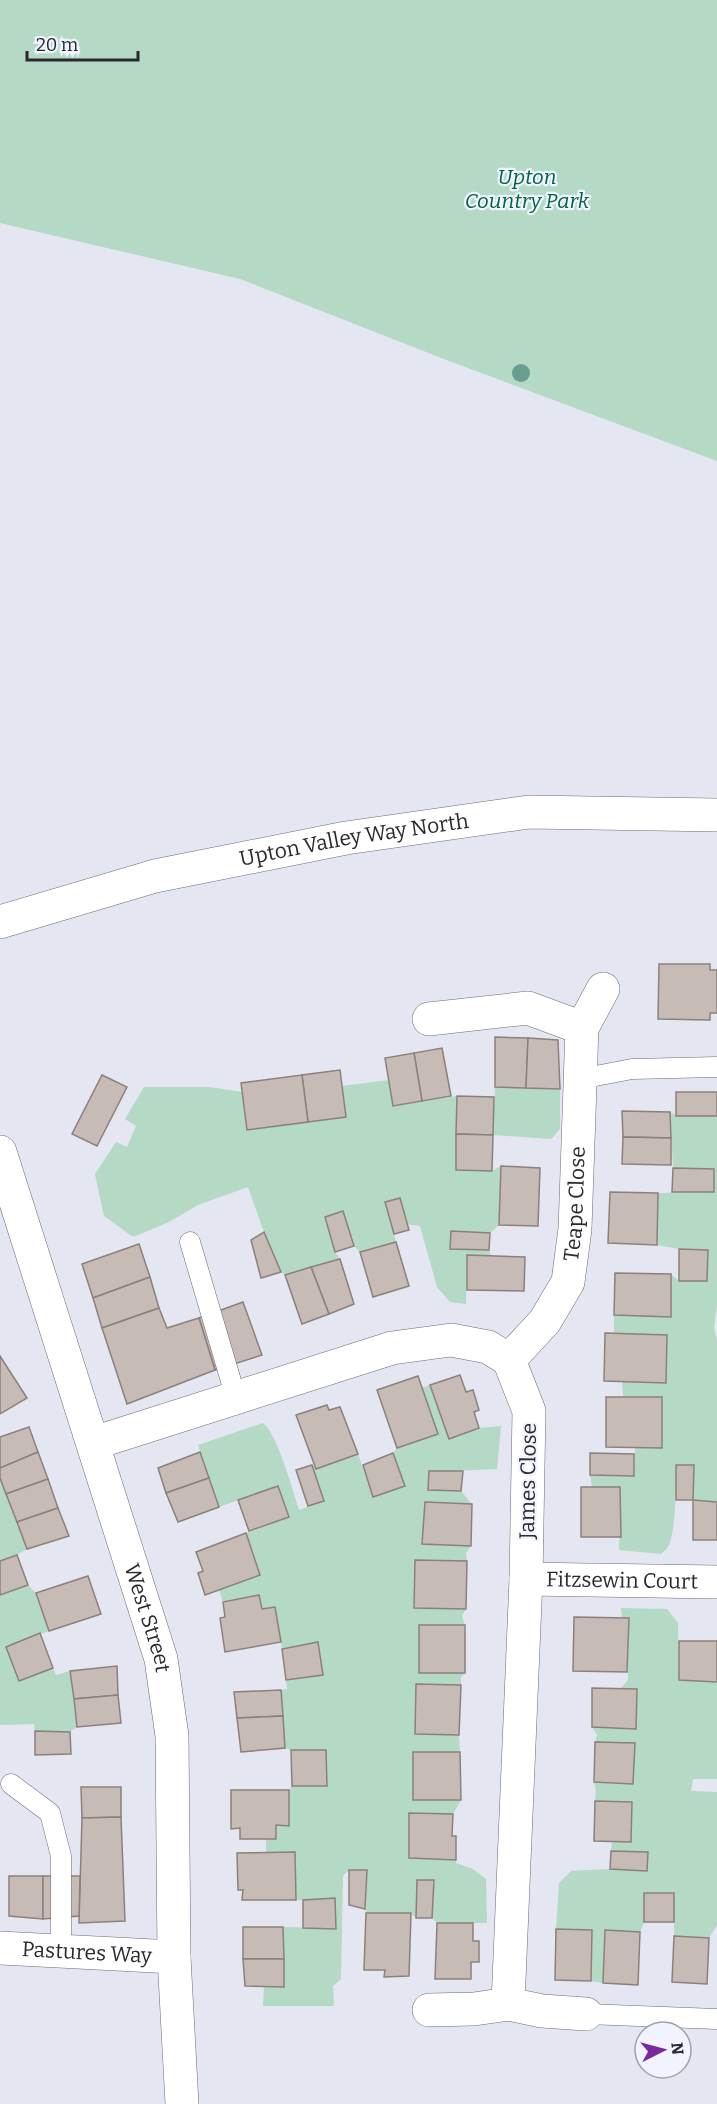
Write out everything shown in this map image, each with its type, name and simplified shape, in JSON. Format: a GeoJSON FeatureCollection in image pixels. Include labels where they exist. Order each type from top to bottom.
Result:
{"type":"FeatureCollection","features":[{"type":"Feature","properties":{"kind":"street","name":"Upton Valley Way North"},"geometry":{"type":"LineString","coordinates":[[0,922],[155,876],[346,838],[529,812],[717,815]]}},
{"type":"Feature","properties":{"kind":"street","name":"Teape Close"},"geometry":{"type":"LineString","coordinates":[[509,1360],[545,1321],[568,1282],[575,1229],[582,1028],[603,989]]}},
{"type":"Feature","properties":{"kind":"street"},"geometry":{"type":"LineString","coordinates":[[429,1019],[528,1008],[582,1028]]}},
{"type":"Feature","properties":{"kind":"street","name":"West Street"},"geometry":{"type":"LineString","coordinates":[[0,1152],[161,1659],[172,1736],[174,1957],[182,2104]]}},
{"type":"Feature","properties":{"kind":"street"},"geometry":{"type":"LineString","coordinates":[[94,1443],[392,1348],[451,1340],[488,1347],[509,1360]]}},
{"type":"Feature","properties":{"kind":"street","name":"James Close"},"geometry":{"type":"LineString","coordinates":[[508,2004],[526,1579],[529,1411],[509,1360]]}},
{"type":"Feature","properties":{"kind":"street","name":"Fitzsewin Court"},"geometry":{"type":"LineString","coordinates":[[526,1579],[717,1582]]}},
{"type":"Feature","properties":{"kind":"street","name":"Pastures Way"},"geometry":{"type":"LineString","coordinates":[[0,1948],[174,1957]]}},
{"type":"Feature","properties":{"kind":"street"},"geometry":{"type":"LineString","coordinates":[[429,2010],[474,2009],[508,2004],[542,2011],[586,2014]]}},
{"type":"Feature","properties":{"kind":"lane"},"geometry":{"type":"LineString","coordinates":[[580,1079],[632,1069],[717,1067]]}},
{"type":"Feature","properties":{"kind":"lane"},"geometry":{"type":"LineString","coordinates":[[190,1242],[236,1398]]}},
{"type":"Feature","properties":{"kind":"lane"},"geometry":{"type":"LineString","coordinates":[[11,1784],[50,1813],[61,1856],[61,1951]]}},
{"type":"Feature","properties":{"kind":"lane"},"geometry":{"type":"LineString","coordinates":[[586,2014],[717,2019]]}},
{"type":"Feature","properties":{"kind":"green space","name":"Upton Country Park"},"geometry":{"type":"Polygon","coordinates":[[[0,0],[717,0],[717,461],[449,361],[240,279],[0,223],[0,0]]]}},
{"type":"Feature","properties":{"kind":"green space"},"geometry":{"type":"Polygon","coordinates":[[[389,1080],[393,1106],[457,1096],[456,1170],[492,1171],[501,1166],[499,1225],[490,1233],[451,1232],[451,1249],[489,1250],[491,1256],[467,1256],[466,1304],[450,1302],[437,1287],[420,1226],[407,1224],[400,1198],[385,1203],[396,1242],[360,1252],[354,1246],[343,1211],[325,1217],[335,1252],[340,1259],[285,1275],[281,1272],[264,1232],[248,1187],[198,1205],[167,1223],[133,1237],[104,1216],[95,1174],[116,1142],[127,1147],[136,1126],[125,1119],[144,1087],[209,1087],[243,1092],[248,1130],[346,1117],[342,1086],[389,1080]]]}},
{"type":"Feature","properties":{"kind":"green space"},"geometry":{"type":"Polygon","coordinates":[[[495,1087],[560,1089],[560,1129],[551,1139],[493,1135],[495,1087]]]}},
{"type":"Feature","properties":{"kind":"green space"},"geometry":{"type":"Polygon","coordinates":[[[670,1112],[677,1116],[717,1116],[717,1305],[714,1327],[717,1341],[717,1502],[693,1500],[694,1465],[677,1465],[673,1531],[668,1548],[661,1554],[619,1550],[620,1487],[592,1487],[590,1475],[634,1476],[635,1447],[662,1447],[662,1397],[623,1397],[622,1382],[666,1383],[667,1335],[614,1334],[614,1315],[670,1316],[671,1274],[679,1281],[707,1281],[708,1250],[679,1249],[657,1245],[658,1193],[714,1192],[714,1169],[673,1168],[670,1112]]]}},
{"type":"Feature","properties":{"kind":"green space"},"geometry":{"type":"Polygon","coordinates":[[[430,1385],[449,1439],[479,1428],[501,1426],[497,1469],[429,1472],[428,1490],[461,1491],[472,1504],[425,1502],[471,1546],[466,1553],[467,1561],[415,1561],[414,1608],[466,1609],[462,1616],[465,1625],[419,1626],[419,1672],[465,1673],[461,1677],[461,1685],[416,1684],[415,1734],[459,1735],[460,1752],[413,1752],[413,1800],[461,1800],[453,1814],[409,1813],[409,1858],[456,1860],[456,1863],[473,1869],[486,1879],[487,1923],[437,1923],[432,1918],[434,1880],[417,1880],[416,1918],[411,1913],[366,1913],[367,1870],[349,1870],[343,1876],[341,1979],[333,1986],[334,2006],[263,2006],[264,1985],[284,1986],[283,1927],[336,1928],[335,1899],[296,1900],[294,1852],[266,1852],[266,1839],[276,1839],[276,1825],[289,1825],[289,1790],[292,1786],[327,1786],[326,1750],[285,1748],[281,1690],[287,1689],[286,1680],[322,1675],[317,1642],[282,1649],[275,1607],[262,1609],[259,1595],[223,1602],[219,1590],[260,1575],[246,1533],[289,1517],[278,1486],[219,1507],[198,1445],[263,1423],[274,1438],[279,1450],[299,1510],[324,1501],[312,1465],[317,1469],[358,1454],[373,1496],[405,1486],[393,1453],[397,1448],[437,1434],[422,1388],[430,1385]]]}},
{"type":"Feature","properties":{"kind":"green space"},"geometry":{"type":"Polygon","coordinates":[[[0,1478],[27,1549],[0,1561],[0,1478]]]}},
{"type":"Feature","properties":{"kind":"green space"},"geometry":{"type":"Polygon","coordinates":[[[28,1585],[36,1593],[49,1631],[6,1647],[19,1681],[53,1668],[56,1675],[70,1671],[77,1727],[70,1732],[35,1731],[34,1724],[0,1725],[0,1595],[28,1585]]]}},
{"type":"Feature","properties":{"kind":"green space"},"geometry":{"type":"Polygon","coordinates":[[[621,1608],[667,1609],[678,1623],[679,1680],[717,1682],[717,1779],[693,1779],[691,1791],[717,1792],[717,1925],[709,1938],[674,1936],[674,1894],[644,1893],[644,1922],[640,1932],[605,1931],[603,1983],[591,1981],[592,1930],[556,1929],[559,1883],[571,1871],[647,1870],[648,1852],[611,1851],[612,1841],[631,1842],[632,1802],[595,1801],[594,1782],[633,1783],[635,1744],[595,1742],[597,1735],[592,1727],[636,1728],[637,1690],[620,1689],[628,1680],[628,1619],[622,1618],[621,1608]]]}},
{"type":"Feature","properties":{"kind":"building"},"geometry":{"type":"Polygon","coordinates":[[[659,964],[710,964],[710,970],[717,970],[717,1013],[710,1013],[710,1020],[658,1019],[659,964]]]}},
{"type":"Feature","properties":{"kind":"building"},"geometry":{"type":"Polygon","coordinates":[[[495,1037],[528,1038],[526,1088],[495,1087],[495,1037]]]}},
{"type":"Feature","properties":{"kind":"building"},"geometry":{"type":"Polygon","coordinates":[[[528,1038],[558,1040],[560,1089],[526,1088],[528,1038]]]}},
{"type":"Feature","properties":{"kind":"building"},"geometry":{"type":"Polygon","coordinates":[[[442,1048],[451,1096],[422,1101],[414,1053],[442,1048]]]}},
{"type":"Feature","properties":{"kind":"building"},"geometry":{"type":"Polygon","coordinates":[[[414,1053],[422,1101],[393,1106],[385,1058],[414,1053]]]}},
{"type":"Feature","properties":{"kind":"building"},"geometry":{"type":"Polygon","coordinates":[[[340,1070],[346,1117],[308,1122],[302,1075],[340,1070]]]}},
{"type":"Feature","properties":{"kind":"building"},"geometry":{"type":"Polygon","coordinates":[[[102,1075],[127,1087],[97,1146],[72,1134],[102,1075]]]}},
{"type":"Feature","properties":{"kind":"building"},"geometry":{"type":"Polygon","coordinates":[[[302,1075],[308,1122],[247,1130],[241,1083],[302,1075]]]}},
{"type":"Feature","properties":{"kind":"building"},"geometry":{"type":"Polygon","coordinates":[[[676,1092],[717,1092],[717,1116],[676,1116],[676,1092]]]}},
{"type":"Feature","properties":{"kind":"building"},"geometry":{"type":"Polygon","coordinates":[[[457,1096],[494,1097],[493,1135],[456,1134],[457,1096]]]}},
{"type":"Feature","properties":{"kind":"building"},"geometry":{"type":"Polygon","coordinates":[[[622,1111],[670,1112],[671,1138],[623,1137],[622,1111]]]}},
{"type":"Feature","properties":{"kind":"building"},"geometry":{"type":"Polygon","coordinates":[[[456,1134],[493,1135],[492,1171],[456,1170],[456,1134]]]}},
{"type":"Feature","properties":{"kind":"building"},"geometry":{"type":"Polygon","coordinates":[[[623,1137],[671,1138],[671,1165],[622,1164],[623,1137]]]}},
{"type":"Feature","properties":{"kind":"building"},"geometry":{"type":"Polygon","coordinates":[[[501,1166],[540,1168],[538,1226],[499,1225],[501,1166]]]}},
{"type":"Feature","properties":{"kind":"building"},"geometry":{"type":"Polygon","coordinates":[[[673,1168],[714,1169],[714,1192],[672,1192],[673,1168]]]}},
{"type":"Feature","properties":{"kind":"building"},"geometry":{"type":"Polygon","coordinates":[[[610,1192],[658,1193],[657,1245],[608,1243],[610,1192]]]}},
{"type":"Feature","properties":{"kind":"building"},"geometry":{"type":"Polygon","coordinates":[[[400,1198],[409,1230],[394,1234],[385,1202],[400,1198]]]}},
{"type":"Feature","properties":{"kind":"building"},"geometry":{"type":"Polygon","coordinates":[[[343,1211],[354,1246],[335,1252],[325,1217],[343,1211]]]}},
{"type":"Feature","properties":{"kind":"building"},"geometry":{"type":"Polygon","coordinates":[[[451,1231],[490,1233],[489,1250],[450,1249],[451,1231]]]}},
{"type":"Feature","properties":{"kind":"building"},"geometry":{"type":"Polygon","coordinates":[[[264,1232],[281,1272],[261,1278],[251,1240],[264,1232]]]}},
{"type":"Feature","properties":{"kind":"building"},"geometry":{"type":"Polygon","coordinates":[[[396,1242],[409,1286],[373,1297],[360,1252],[396,1242]]]}},
{"type":"Feature","properties":{"kind":"building"},"geometry":{"type":"Polygon","coordinates":[[[139,1244],[150,1277],[93,1298],[82,1264],[139,1244]]]}},
{"type":"Feature","properties":{"kind":"building"},"geometry":{"type":"Polygon","coordinates":[[[679,1249],[708,1250],[707,1281],[679,1281],[679,1249]]]}},
{"type":"Feature","properties":{"kind":"building"},"geometry":{"type":"Polygon","coordinates":[[[467,1255],[525,1257],[524,1291],[467,1290],[467,1255]]]}},
{"type":"Feature","properties":{"kind":"building"},"geometry":{"type":"Polygon","coordinates":[[[340,1259],[354,1304],[329,1314],[311,1267],[340,1259]]]}},
{"type":"Feature","properties":{"kind":"building"},"geometry":{"type":"Polygon","coordinates":[[[311,1267],[329,1314],[302,1324],[285,1275],[311,1267]]]}},
{"type":"Feature","properties":{"kind":"building"},"geometry":{"type":"Polygon","coordinates":[[[615,1273],[671,1274],[671,1317],[614,1315],[615,1273]]]}},
{"type":"Feature","properties":{"kind":"building"},"geometry":{"type":"Polygon","coordinates":[[[150,1277],[159,1308],[102,1328],[93,1298],[150,1277]]]}},
{"type":"Feature","properties":{"kind":"building"},"geometry":{"type":"Polygon","coordinates":[[[243,1302],[262,1355],[215,1370],[199,1318],[243,1302]]]}},
{"type":"Feature","properties":{"kind":"building"},"geometry":{"type":"Polygon","coordinates":[[[159,1308],[167,1328],[199,1318],[215,1370],[127,1404],[102,1328],[159,1308]]]}},
{"type":"Feature","properties":{"kind":"building"},"geometry":{"type":"Polygon","coordinates":[[[605,1333],[667,1335],[666,1383],[604,1381],[605,1333]]]}},
{"type":"Feature","properties":{"kind":"building"},"geometry":{"type":"Polygon","coordinates":[[[0,1356],[27,1398],[0,1414],[0,1356]]]}},
{"type":"Feature","properties":{"kind":"building"},"geometry":{"type":"Polygon","coordinates":[[[460,1375],[466,1392],[473,1390],[479,1410],[474,1412],[479,1428],[449,1439],[430,1385],[460,1375]]]}},
{"type":"Feature","properties":{"kind":"building"},"geometry":{"type":"Polygon","coordinates":[[[418,1376],[438,1434],[397,1448],[377,1390],[418,1376]]]}},
{"type":"Feature","properties":{"kind":"building"},"geometry":{"type":"Polygon","coordinates":[[[606,1397],[662,1397],[662,1448],[606,1447],[606,1397]]]}},
{"type":"Feature","properties":{"kind":"building"},"geometry":{"type":"Polygon","coordinates":[[[327,1405],[329,1410],[340,1407],[358,1454],[316,1469],[296,1415],[327,1405]]]}},
{"type":"Feature","properties":{"kind":"building"},"geometry":{"type":"Polygon","coordinates":[[[29,1427],[38,1452],[0,1468],[0,1437],[29,1427]]]}},
{"type":"Feature","properties":{"kind":"building"},"geometry":{"type":"Polygon","coordinates":[[[38,1452],[48,1479],[6,1494],[0,1478],[0,1468],[38,1452]]]}},
{"type":"Feature","properties":{"kind":"building"},"geometry":{"type":"Polygon","coordinates":[[[200,1452],[209,1478],[166,1493],[158,1468],[200,1452]]]}},
{"type":"Feature","properties":{"kind":"building"},"geometry":{"type":"Polygon","coordinates":[[[393,1453],[405,1486],[373,1497],[363,1465],[393,1453]]]}},
{"type":"Feature","properties":{"kind":"building"},"geometry":{"type":"Polygon","coordinates":[[[590,1453],[634,1454],[634,1476],[590,1475],[590,1453]]]}},
{"type":"Feature","properties":{"kind":"building"},"geometry":{"type":"Polygon","coordinates":[[[312,1465],[324,1501],[308,1506],[296,1470],[312,1465]]]}},
{"type":"Feature","properties":{"kind":"building"},"geometry":{"type":"Polygon","coordinates":[[[676,1465],[694,1465],[693,1500],[676,1500],[676,1465]]]}},
{"type":"Feature","properties":{"kind":"building"},"geometry":{"type":"Polygon","coordinates":[[[429,1471],[463,1471],[461,1491],[428,1490],[429,1471]]]}},
{"type":"Feature","properties":{"kind":"building"},"geometry":{"type":"Polygon","coordinates":[[[209,1478],[219,1507],[178,1522],[166,1493],[209,1478]]]}},
{"type":"Feature","properties":{"kind":"building"},"geometry":{"type":"Polygon","coordinates":[[[48,1479],[58,1508],[17,1522],[6,1494],[48,1479]]]}},
{"type":"Feature","properties":{"kind":"building"},"geometry":{"type":"Polygon","coordinates":[[[278,1486],[289,1517],[249,1531],[238,1500],[278,1486]]]}},
{"type":"Feature","properties":{"kind":"building"},"geometry":{"type":"Polygon","coordinates":[[[581,1487],[620,1487],[621,1537],[581,1537],[581,1487]]]}},
{"type":"Feature","properties":{"kind":"building"},"geometry":{"type":"Polygon","coordinates":[[[693,1500],[717,1502],[717,1540],[693,1540],[693,1500]]]}},
{"type":"Feature","properties":{"kind":"building"},"geometry":{"type":"Polygon","coordinates":[[[425,1502],[472,1504],[471,1546],[422,1544],[425,1502]]]}},
{"type":"Feature","properties":{"kind":"building"},"geometry":{"type":"Polygon","coordinates":[[[58,1508],[69,1536],[27,1549],[17,1522],[58,1508]]]}},
{"type":"Feature","properties":{"kind":"building"},"geometry":{"type":"Polygon","coordinates":[[[246,1533],[260,1575],[205,1595],[198,1573],[203,1571],[196,1552],[246,1533]]]}},
{"type":"Feature","properties":{"kind":"building"},"geometry":{"type":"Polygon","coordinates":[[[17,1555],[28,1585],[0,1595],[0,1561],[17,1555]]]}},
{"type":"Feature","properties":{"kind":"building"},"geometry":{"type":"Polygon","coordinates":[[[415,1560],[467,1561],[466,1609],[414,1608],[415,1560]]]}},
{"type":"Feature","properties":{"kind":"building"},"geometry":{"type":"Polygon","coordinates":[[[88,1576],[101,1614],[49,1631],[36,1593],[88,1576]]]}},
{"type":"Feature","properties":{"kind":"building"},"geometry":{"type":"Polygon","coordinates":[[[259,1595],[262,1609],[275,1607],[281,1642],[225,1652],[220,1618],[225,1617],[223,1602],[259,1595]]]}},
{"type":"Feature","properties":{"kind":"building"},"geometry":{"type":"Polygon","coordinates":[[[574,1617],[629,1618],[627,1672],[573,1671],[574,1617]]]}},
{"type":"Feature","properties":{"kind":"building"},"geometry":{"type":"Polygon","coordinates":[[[419,1625],[465,1625],[465,1673],[419,1673],[419,1625]]]}},
{"type":"Feature","properties":{"kind":"building"},"geometry":{"type":"Polygon","coordinates":[[[40,1633],[53,1668],[19,1681],[6,1647],[40,1633]]]}},
{"type":"Feature","properties":{"kind":"building"},"geometry":{"type":"Polygon","coordinates":[[[679,1641],[717,1641],[717,1682],[679,1680],[679,1641]]]}},
{"type":"Feature","properties":{"kind":"building"},"geometry":{"type":"Polygon","coordinates":[[[318,1642],[323,1675],[286,1680],[282,1649],[318,1642]]]}},
{"type":"Feature","properties":{"kind":"building"},"geometry":{"type":"Polygon","coordinates":[[[117,1666],[118,1695],[74,1699],[70,1671],[117,1666]]]}},
{"type":"Feature","properties":{"kind":"building"},"geometry":{"type":"Polygon","coordinates":[[[416,1684],[461,1685],[459,1735],[415,1734],[416,1684]]]}},
{"type":"Feature","properties":{"kind":"building"},"geometry":{"type":"Polygon","coordinates":[[[592,1688],[637,1689],[636,1729],[592,1727],[592,1688]]]}},
{"type":"Feature","properties":{"kind":"building"},"geometry":{"type":"Polygon","coordinates":[[[281,1690],[283,1716],[237,1718],[234,1692],[281,1690]]]}},
{"type":"Feature","properties":{"kind":"building"},"geometry":{"type":"Polygon","coordinates":[[[118,1695],[121,1723],[77,1727],[74,1699],[118,1695]]]}},
{"type":"Feature","properties":{"kind":"building"},"geometry":{"type":"Polygon","coordinates":[[[283,1716],[285,1748],[241,1752],[237,1718],[283,1716]]]}},
{"type":"Feature","properties":{"kind":"building"},"geometry":{"type":"Polygon","coordinates":[[[35,1731],[70,1732],[71,1754],[35,1755],[35,1731]]]}},
{"type":"Feature","properties":{"kind":"building"},"geometry":{"type":"Polygon","coordinates":[[[595,1742],[635,1743],[633,1784],[594,1782],[595,1742]]]}},
{"type":"Feature","properties":{"kind":"building"},"geometry":{"type":"Polygon","coordinates":[[[291,1750],[326,1750],[327,1786],[292,1786],[291,1750]]]}},
{"type":"Feature","properties":{"kind":"building"},"geometry":{"type":"Polygon","coordinates":[[[413,1752],[460,1752],[461,1800],[413,1800],[413,1752]]]}},
{"type":"Feature","properties":{"kind":"building"},"geometry":{"type":"Polygon","coordinates":[[[81,1787],[121,1787],[121,1817],[82,1818],[81,1787]]]}},
{"type":"Feature","properties":{"kind":"building"},"geometry":{"type":"Polygon","coordinates":[[[231,1790],[289,1790],[289,1826],[276,1825],[276,1839],[240,1839],[240,1828],[231,1829],[231,1790]]]}},
{"type":"Feature","properties":{"kind":"building"},"geometry":{"type":"Polygon","coordinates":[[[595,1801],[632,1802],[631,1842],[594,1841],[595,1801]]]}},
{"type":"Feature","properties":{"kind":"building"},"geometry":{"type":"Polygon","coordinates":[[[409,1813],[453,1814],[452,1836],[456,1836],[456,1860],[409,1858],[409,1813]]]}},
{"type":"Feature","properties":{"kind":"building"},"geometry":{"type":"Polygon","coordinates":[[[121,1817],[125,1921],[79,1923],[82,1818],[121,1817]]]}},
{"type":"Feature","properties":{"kind":"building"},"geometry":{"type":"Polygon","coordinates":[[[611,1851],[648,1852],[647,1871],[610,1869],[611,1851]]]}},
{"type":"Feature","properties":{"kind":"building"},"geometry":{"type":"Polygon","coordinates":[[[295,1852],[296,1900],[242,1900],[243,1890],[238,1890],[237,1853],[295,1852]]]}},
{"type":"Feature","properties":{"kind":"building"},"geometry":{"type":"Polygon","coordinates":[[[349,1870],[367,1870],[365,1909],[349,1905],[349,1870]]]}},
{"type":"Feature","properties":{"kind":"building"},"geometry":{"type":"Polygon","coordinates":[[[9,1876],[43,1876],[43,1919],[9,1916],[9,1876]]]}},
{"type":"Feature","properties":{"kind":"building"},"geometry":{"type":"Polygon","coordinates":[[[43,1876],[80,1876],[79,1916],[43,1919],[43,1876]]]}},
{"type":"Feature","properties":{"kind":"building"},"geometry":{"type":"Polygon","coordinates":[[[417,1880],[434,1880],[432,1918],[416,1918],[417,1880]]]}},
{"type":"Feature","properties":{"kind":"building"},"geometry":{"type":"Polygon","coordinates":[[[644,1893],[674,1893],[674,1922],[644,1922],[644,1893]]]}},
{"type":"Feature","properties":{"kind":"building"},"geometry":{"type":"Polygon","coordinates":[[[335,1898],[336,1929],[303,1928],[303,1900],[335,1898]]]}},
{"type":"Feature","properties":{"kind":"building"},"geometry":{"type":"Polygon","coordinates":[[[366,1913],[411,1913],[409,1976],[384,1977],[385,1970],[364,1970],[366,1913]]]}},
{"type":"Feature","properties":{"kind":"building"},"geometry":{"type":"Polygon","coordinates":[[[437,1923],[473,1923],[473,1941],[479,1941],[479,1962],[471,1962],[471,1979],[435,1979],[437,1923]]]}},
{"type":"Feature","properties":{"kind":"building"},"geometry":{"type":"Polygon","coordinates":[[[243,1927],[283,1927],[284,1959],[243,1959],[243,1927]]]}},
{"type":"Feature","properties":{"kind":"building"},"geometry":{"type":"Polygon","coordinates":[[[556,1929],[592,1930],[591,1981],[555,1980],[556,1929]]]}},
{"type":"Feature","properties":{"kind":"building"},"geometry":{"type":"Polygon","coordinates":[[[605,1930],[640,1932],[638,1985],[603,1983],[605,1930]]]}},
{"type":"Feature","properties":{"kind":"building"},"geometry":{"type":"Polygon","coordinates":[[[674,1936],[709,1938],[707,1984],[672,1982],[674,1936]]]}},
{"type":"Feature","properties":{"kind":"building"},"geometry":{"type":"Polygon","coordinates":[[[243,1959],[284,1959],[284,1987],[245,1986],[243,1959]]]}}]}
